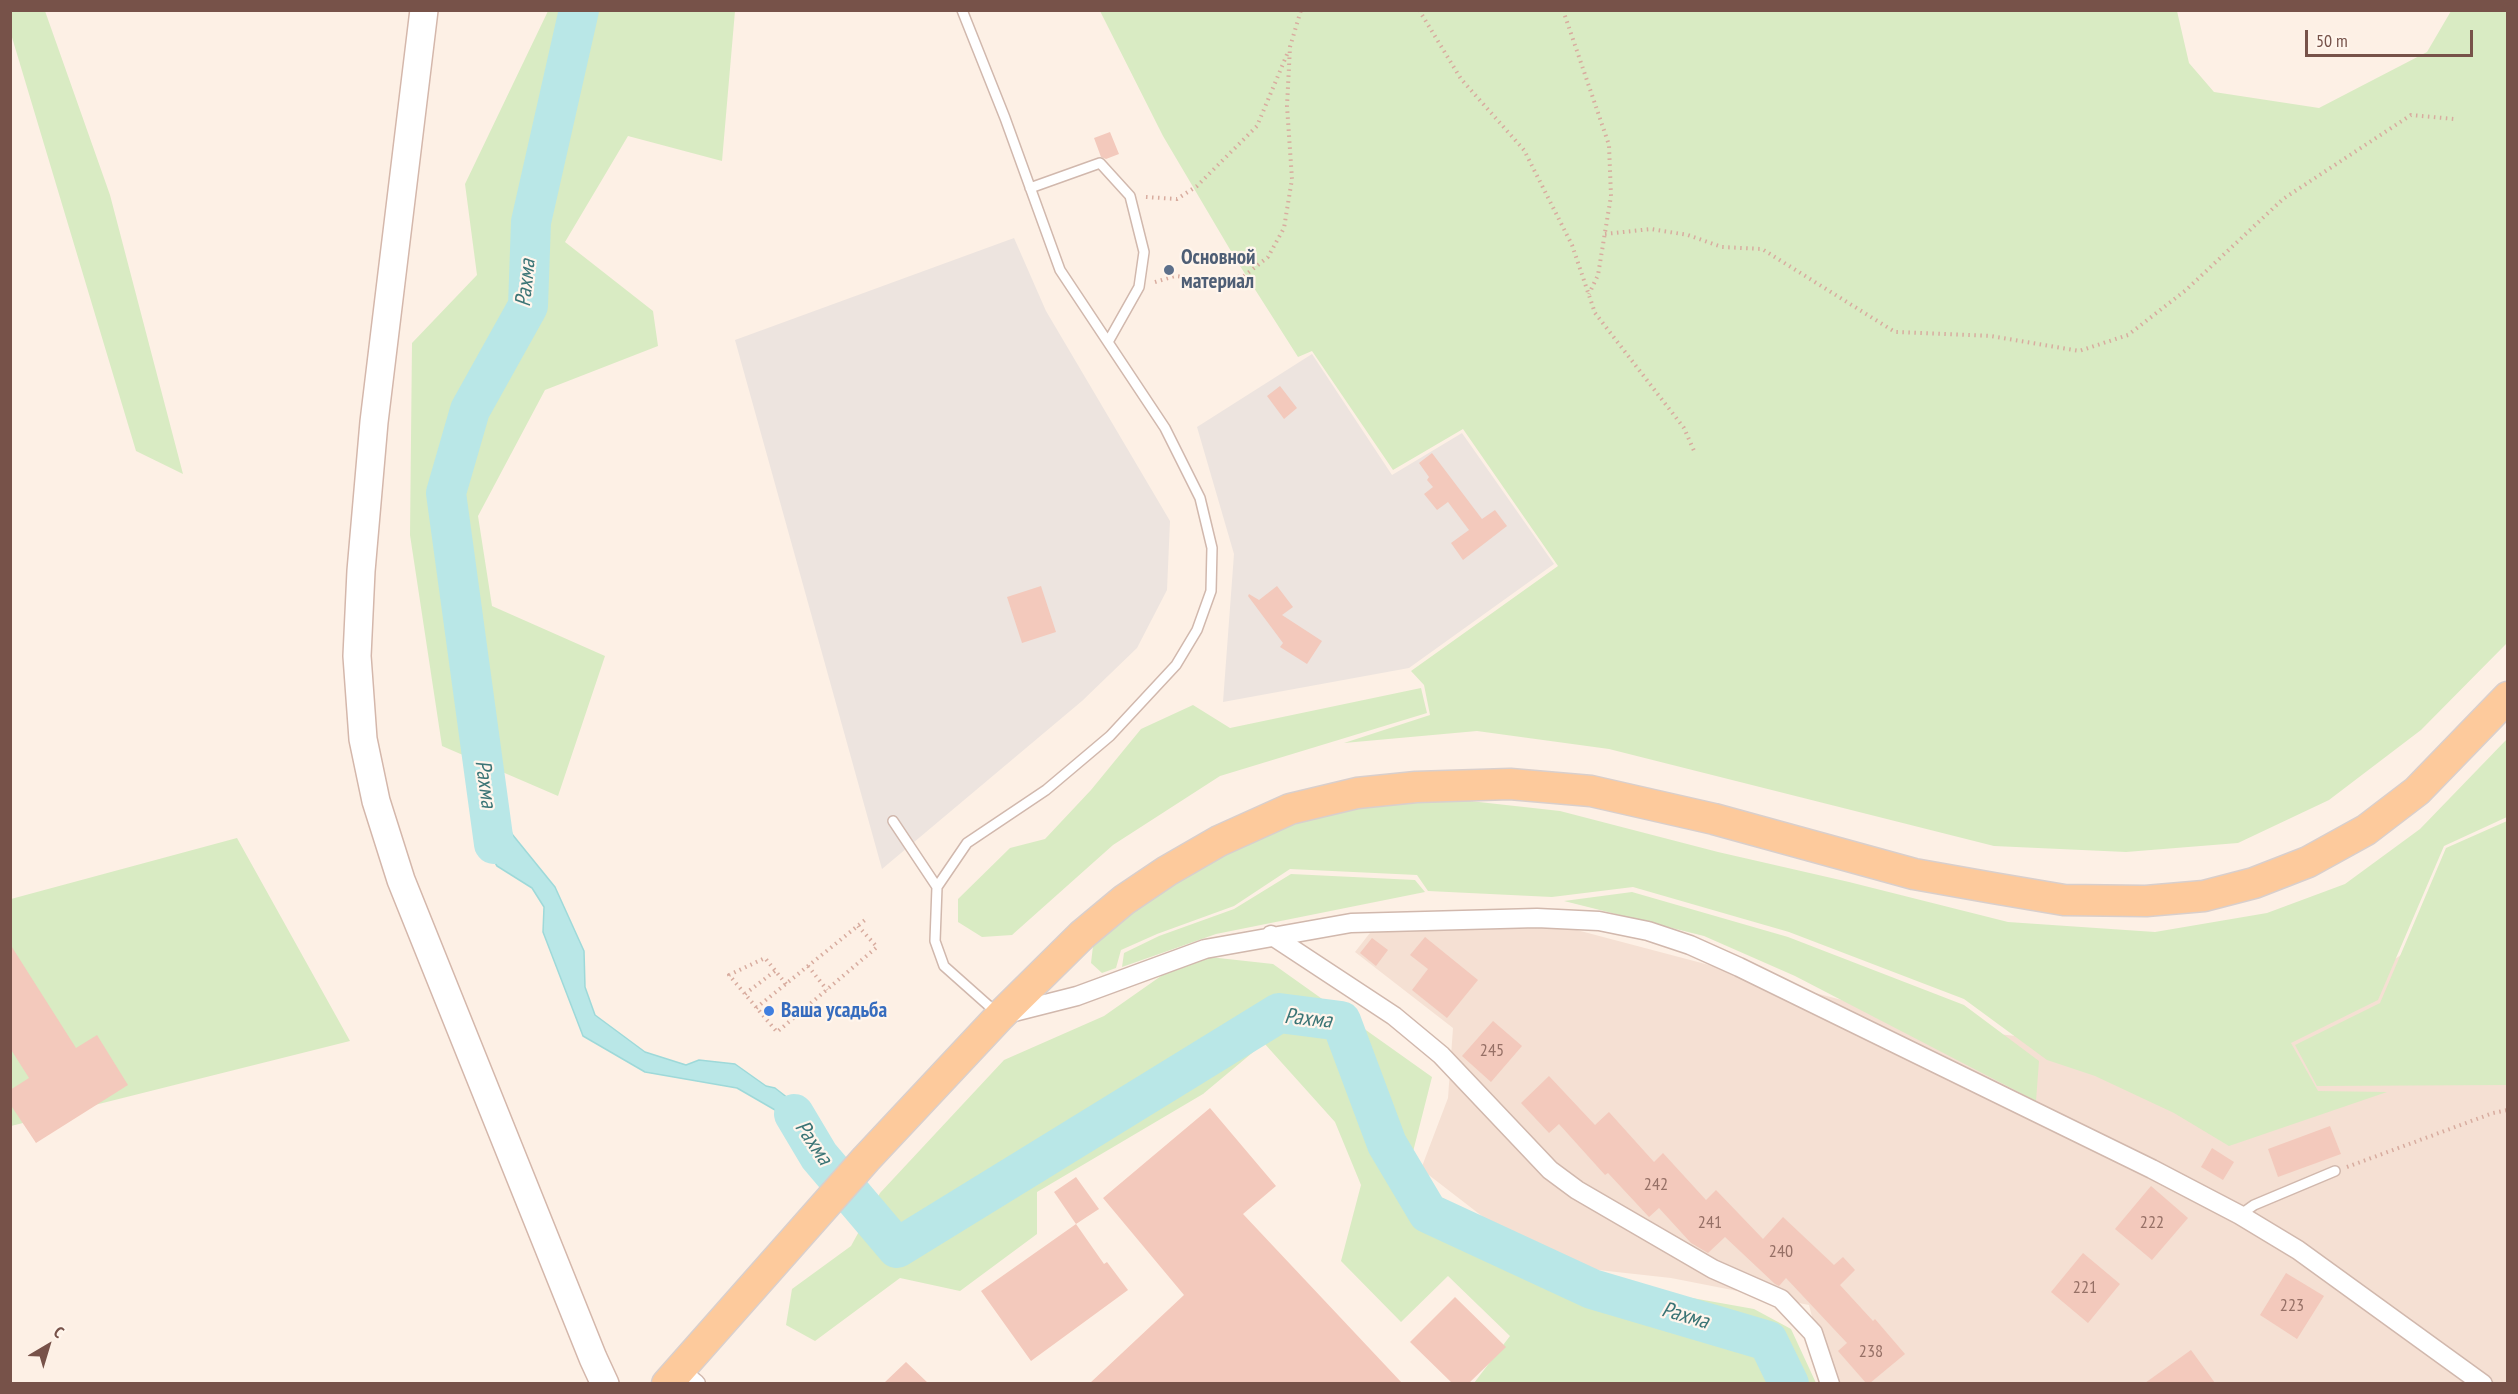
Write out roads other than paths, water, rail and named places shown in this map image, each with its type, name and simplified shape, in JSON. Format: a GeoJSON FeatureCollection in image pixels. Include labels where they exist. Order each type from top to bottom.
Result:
{"type":"FeatureCollection","features":[{"type":"Feature","properties":{"kind":"main road"},"geometry":{"type":"LineString","coordinates":[[681,1379],[802,1230],[1000,1016],[1083,935],[1124,900],[1167,871],[1219,841],[1290,809],[1357,793],[1416,787],[1510,784],[1591,791],[1714,819],[1914,874],[2064,900],[2157,900],[2204,896],[2254,883],[2308,862],[2366,830],[2417,791],[2508,697]]}},
{"type":"Feature","properties":{"kind":"street"},"geometry":{"type":"LineString","coordinates":[[423,10],[374,422],[361,571],[357,656],[363,739],[376,801],[401,880],[605,1383]]}},
{"type":"Feature","properties":{"kind":"street"},"geometry":{"type":"LineString","coordinates":[[1000,1016],[1077,996],[1205,949],[1271,935],[1351,923],[1537,918],[1599,921],[1648,931],[1690,945],[1739,967],[2152,1169],[2240,1215],[2298,1250],[2483,1383]]}},
{"type":"Feature","properties":{"kind":"street"},"geometry":{"type":"LineString","coordinates":[[1271,935],[1394,1016],[1441,1054],[1550,1170],[1577,1190],[1713,1269],[1782,1299],[1813,1334],[1830,1383]]}},
{"type":"Feature","properties":{"kind":"lane"},"geometry":{"type":"LineString","coordinates":[[962,10],[1060,270],[1165,428],[1200,498],[1212,548],[1211,591],[1197,630],[1176,665],[1110,736],[1046,790],[967,843],[937,887],[935,941],[944,966],[1000,1016]]}},
{"type":"Feature","properties":{"kind":"lane"},"geometry":{"type":"LineString","coordinates":[[1030,188],[1100,163],[1130,196],[1144,252],[1139,287],[1108,342]]}},
{"type":"Feature","properties":{"kind":"lane"},"geometry":{"type":"LineString","coordinates":[[893,820],[937,887]]}},
{"type":"Feature","properties":{"kind":"lane"},"geometry":{"type":"LineString","coordinates":[[2240,1215],[2254,1205],[2335,1171]]}},
{"type":"Feature","properties":{"kind":"water"},"geometry":{"type":"Polygon","coordinates":[[[496,785],[512,834],[555,887],[584,951],[585,987],[595,1015],[645,1052],[686,1065],[699,1060],[735,1064],[766,1086],[775,1088],[806,1112],[819,1142],[831,1154],[817,1169],[782,1114],[737,1088],[645,1072],[583,1036],[543,932],[544,907],[532,888],[497,866],[484,844],[474,794],[496,785]]]}},
{"type":"Feature","properties":{"kind":"waterway","name":"Рахма"},"geometry":{"type":"LineString","coordinates":[[494,844],[446,493],[470,410],[528,306],[531,222],[579,10]]}},
{"type":"Feature","properties":{"kind":"waterway","name":"Рахма"},"geometry":{"type":"LineString","coordinates":[[794,1114],[819,1156],[897,1248],[1279,1013],[1341,1021],[1387,1144],[1428,1213],[1592,1289],[1768,1341],[1789,1384]]}},
{"type":"Feature","properties":{"kind":"place","name":"Основной материал"},"geometry":{"type":"Point","coordinates":[1169,270]}},
{"type":"Feature","properties":{"kind":"place","name":"Ваша усадьба"},"geometry":{"type":"Point","coordinates":[769,1011]}}]}
